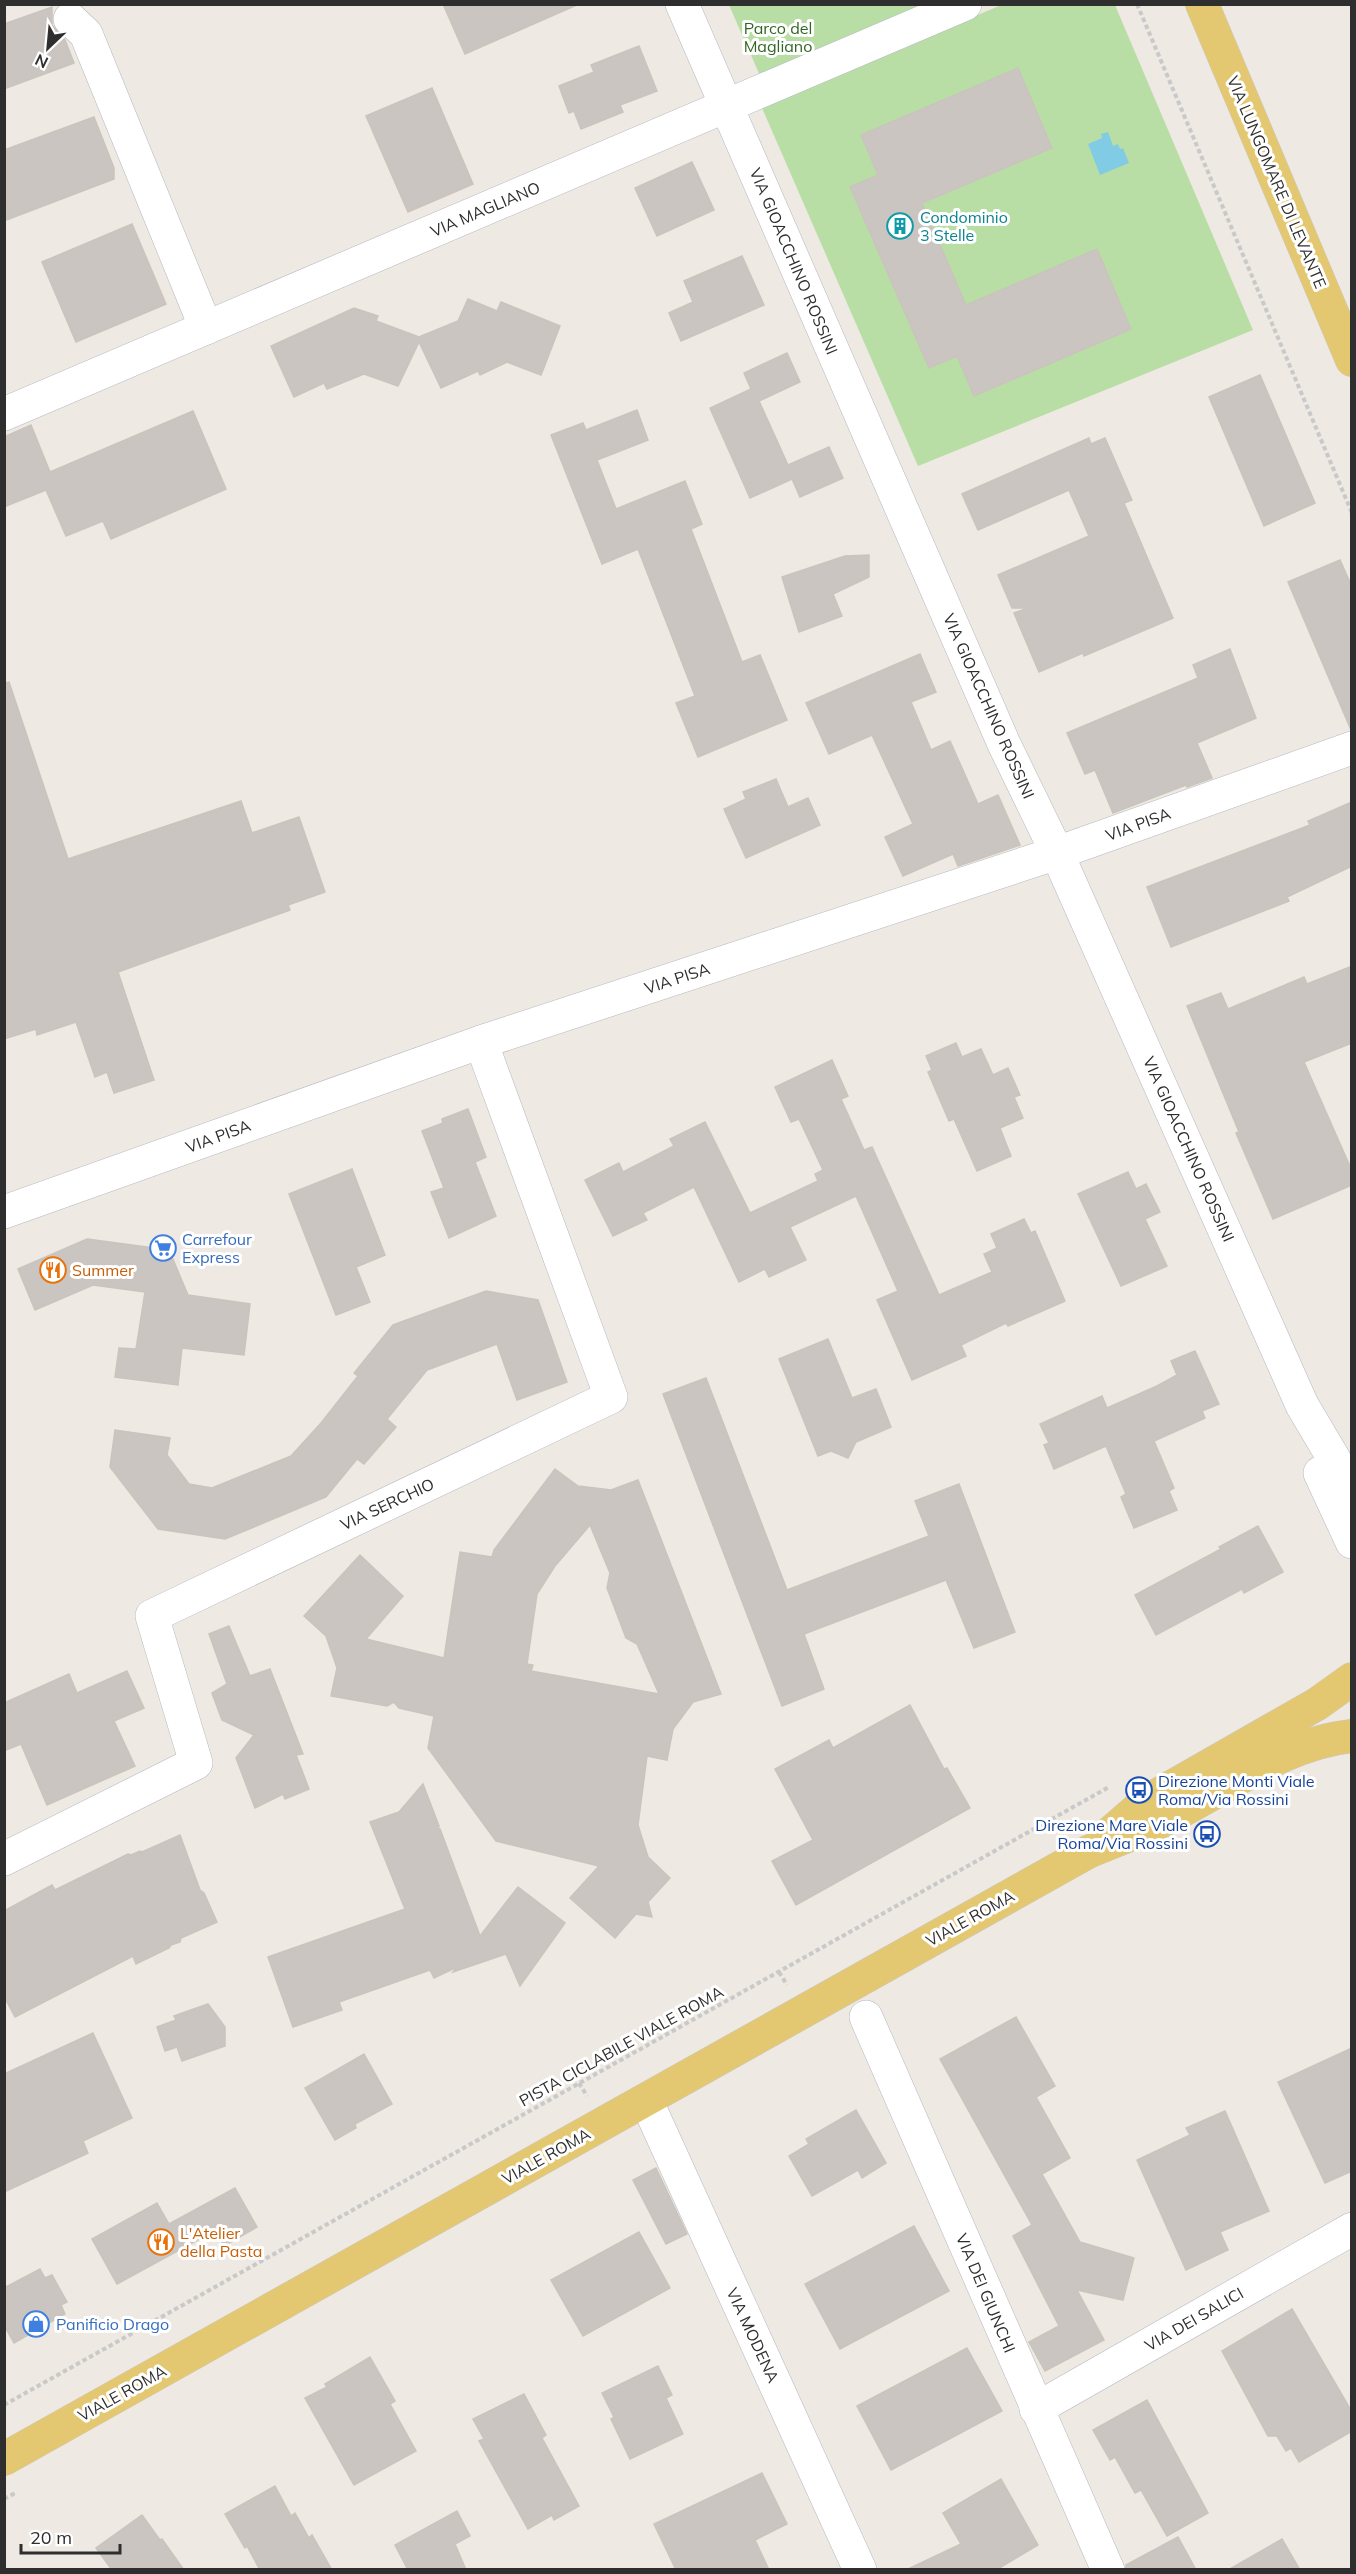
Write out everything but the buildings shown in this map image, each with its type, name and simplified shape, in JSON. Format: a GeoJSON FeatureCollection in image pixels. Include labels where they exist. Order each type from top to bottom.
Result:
{"type":"FeatureCollection","features":[{"type":"Feature","properties":{"kind":"main road","name":"VIA LUNGOMARE DI LEVANTE"},"geometry":{"type":"LineString","coordinates":[[1202,4],[1352,360]]}},
{"type":"Feature","properties":{"kind":"main road","name":"VIALE ROMA"},"geometry":{"type":"LineString","coordinates":[[1088,1852],[1147,1801],[1215,1760],[1317,1704],[1352,1679]]}},
{"type":"Feature","properties":{"kind":"main road","name":"VIALE ROMA"},"geometry":{"type":"LineString","coordinates":[[4,2458],[1088,1852],[1167,1819],[1289,1753],[1323,1739],[1352,1736]]}},
{"type":"Feature","properties":{"kind":"street","name":"VIA GIOACCHINO ROSSINI"},"geometry":{"type":"LineString","coordinates":[[682,4],[1004,744],[1057,853],[1302,1405],[1352,1494]]}},
{"type":"Feature","properties":{"kind":"street","name":"VIA MAGLIANO"},"geometry":{"type":"LineString","coordinates":[[4,414],[965,4]]}},
{"type":"Feature","properties":{"kind":"street"},"geometry":{"type":"LineString","coordinates":[[70,19],[86,34],[206,328]]}},
{"type":"Feature","properties":{"kind":"street","name":"VIA PISA"},"geometry":{"type":"LineString","coordinates":[[4,1212],[481,1042],[1057,853],[1352,748]]}},
{"type":"Feature","properties":{"kind":"street","name":"VIA SERCHIO"},"geometry":{"type":"LineString","coordinates":[[4,1859],[196,1763],[152,1617],[611,1397],[481,1042]]}},
{"type":"Feature","properties":{"kind":"street","name":"VIA GIOACCHINO ROSSINI"},"geometry":{"type":"LineString","coordinates":[[1302,1405],[1307,1438],[1317,1467],[1352,1542]]}},
{"type":"Feature","properties":{"kind":"street","name":"VIA DEI GIUNCHI"},"geometry":{"type":"LineString","coordinates":[[866,2017],[1108,2570]]}},
{"type":"Feature","properties":{"kind":"street","name":"VIA MODENA"},"geometry":{"type":"LineString","coordinates":[[646,2100],[860,2570]]}},
{"type":"Feature","properties":{"kind":"street","name":"VIA DEI SALICI"},"geometry":{"type":"LineString","coordinates":[[1036,2409],[1352,2229]]}},
{"type":"Feature","properties":{"kind":"path"},"geometry":{"type":"LineString","coordinates":[[1137,4],[1352,513]]}},
{"type":"Feature","properties":{"kind":"path","name":"PISTA CICLABILE VIALE ROMA"},"geometry":{"type":"LineString","coordinates":[[4,2405],[1117,1783]]}},
{"type":"Feature","properties":{"kind":"green space","name":"Parco del Magliano"},"geometry":{"type":"Polygon","coordinates":[[[729,5],[941,5],[761,78],[729,5]]]}},
{"type":"Feature","properties":{"kind":"green space"},"geometry":{"type":"Polygon","coordinates":[[[1001,5],[1115,5],[1253,330],[918,466],[762,108],[1001,5]]]}},
{"type":"Feature","properties":{"kind":"water"},"geometry":{"type":"Polygon","coordinates":[[[1108,132],[1113,146],[1118,144],[1120,149],[1123,148],[1129,163],[1100,175],[1088,144],[1102,138],[1101,134],[1108,132]]]}},
{"type":"Feature","properties":{"kind":"place","name":"Condominio 3 Stelle"},"geometry":{"type":"Point","coordinates":[900,226]}},
{"type":"Feature","properties":{"kind":"place","name":"Carrefour Express"},"geometry":{"type":"Point","coordinates":[163,1248]}},
{"type":"Feature","properties":{"kind":"place","name":"Summer"},"geometry":{"type":"Point","coordinates":[53,1270]}},
{"type":"Feature","properties":{"kind":"place","name":"Direzione Monti Viale Roma/Via Rossini"},"geometry":{"type":"Point","coordinates":[1139,1790]}},
{"type":"Feature","properties":{"kind":"place","name":"Direzione Mare Viale Roma/Via Rossini"},"geometry":{"type":"Point","coordinates":[1207,1834]}},
{"type":"Feature","properties":{"kind":"place","name":"L'Atelier della Pasta"},"geometry":{"type":"Point","coordinates":[161,2242]}},
{"type":"Feature","properties":{"kind":"place","name":"Panificio Drago"},"geometry":{"type":"Point","coordinates":[36,2324]}}]}
